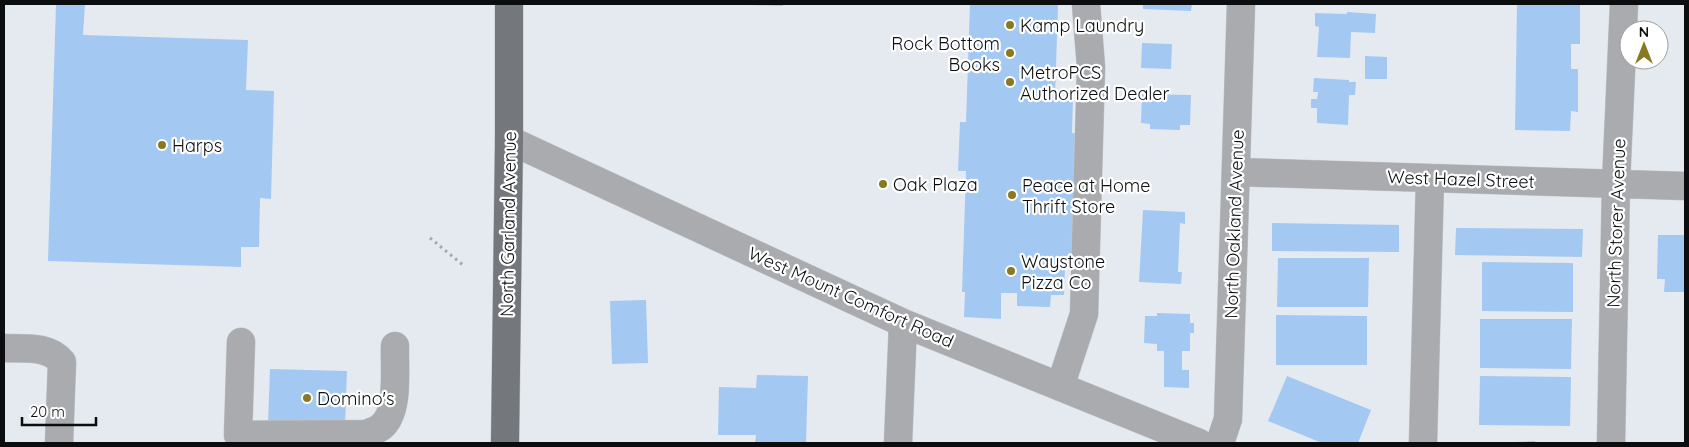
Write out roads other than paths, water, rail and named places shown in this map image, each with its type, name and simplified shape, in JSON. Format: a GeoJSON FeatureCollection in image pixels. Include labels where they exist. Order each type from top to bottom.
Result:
{"type":"FeatureCollection","features":[{"type":"Feature","properties":{"kind":"main road","name":"North Garland Avenue"},"geometry":{"type":"LineString","coordinates":[[505,431],[509,4]]}},
{"type":"Feature","properties":{"kind":"main road"},"geometry":{"type":"LineString","coordinates":[[505,431],[524,443]]}},
{"type":"Feature","properties":{"kind":"street"},"geometry":{"type":"LineString","coordinates":[[1060,387],[1084,314],[1091,67],[1086,4]]}},
{"type":"Feature","properties":{"kind":"street","name":"North Oakland Avenue"},"geometry":{"type":"LineString","coordinates":[[1220,443],[1228,419],[1241,4]]}},
{"type":"Feature","properties":{"kind":"street","name":"North Storer Avenue"},"geometry":{"type":"LineString","coordinates":[[1611,443],[1616,184],[1624,4]]}},
{"type":"Feature","properties":{"kind":"street","name":"West Mount Comfort Road"},"geometry":{"type":"LineString","coordinates":[[509,140],[903,324],[1199,443]]}},
{"type":"Feature","properties":{"kind":"street","name":"West Hazel Street"},"geometry":{"type":"LineString","coordinates":[[1236,172],[1685,186]]}},
{"type":"Feature","properties":{"kind":"street"},"geometry":{"type":"LineString","coordinates":[[1423,443],[1430,178]]}},
{"type":"Feature","properties":{"kind":"street"},"geometry":{"type":"LineString","coordinates":[[898,443],[903,324]]}},
{"type":"Feature","properties":{"kind":"street"},"geometry":{"type":"LineString","coordinates":[[240,342],[238,435],[366,434],[381,427],[390,415],[394,403],[395,346]]}},
{"type":"Feature","properties":{"kind":"street"},"geometry":{"type":"LineString","coordinates":[[4,348],[42,350],[55,354],[62,362],[59,443]]}},
{"type":"Feature","properties":{"kind":"place","name":"Kamp Laundry"},"geometry":{"type":"Point","coordinates":[1010,25]}},
{"type":"Feature","properties":{"kind":"place","name":"Rock Bottom Books"},"geometry":{"type":"Point","coordinates":[1010,53]}},
{"type":"Feature","properties":{"kind":"place","name":"MetroPCS Authorized Dealer"},"geometry":{"type":"Point","coordinates":[1010,82]}},
{"type":"Feature","properties":{"kind":"place","name":"Harps"},"geometry":{"type":"Point","coordinates":[162,145]}},
{"type":"Feature","properties":{"kind":"place","name":"Oak Plaza"},"geometry":{"type":"Point","coordinates":[883,184]}},
{"type":"Feature","properties":{"kind":"place","name":"Peace at Home Thrift Store"},"geometry":{"type":"Point","coordinates":[1012,195]}},
{"type":"Feature","properties":{"kind":"place","name":"Waystone Pizza Co"},"geometry":{"type":"Point","coordinates":[1011,271]}},
{"type":"Feature","properties":{"kind":"place","name":"Domino's"},"geometry":{"type":"Point","coordinates":[307,398]}}]}
